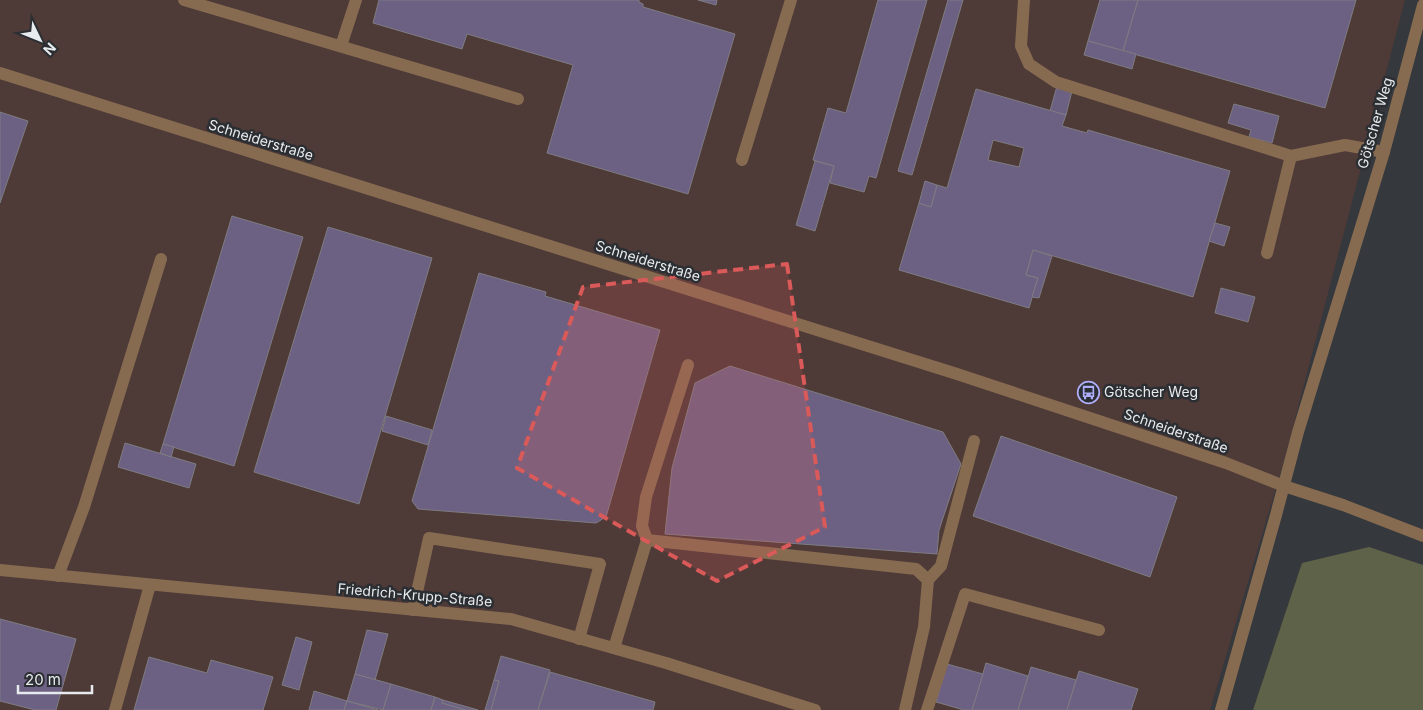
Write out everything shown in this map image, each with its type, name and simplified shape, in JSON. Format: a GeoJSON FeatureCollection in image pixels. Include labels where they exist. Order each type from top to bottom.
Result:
{"type":"FeatureCollection","features":[{"type":"Feature","properties":{"kind":"street"},"geometry":{"type":"LineString","coordinates":[[184,0],[518,99]]}},
{"type":"Feature","properties":{"kind":"street"},"geometry":{"type":"LineString","coordinates":[[341,46],[356,0]]}},
{"type":"Feature","properties":{"kind":"street"},"geometry":{"type":"LineString","coordinates":[[742,160],[791,0]]}},
{"type":"Feature","properties":{"kind":"street"},"geometry":{"type":"LineString","coordinates":[[1024,0],[1022,46],[1028,64],[1056,82],[1291,156],[1345,145],[1384,152]]}},
{"type":"Feature","properties":{"kind":"street","name":"Götscher Weg"},"geometry":{"type":"LineString","coordinates":[[1221,710],[1298,432],[1384,152],[1423,5]]}},
{"type":"Feature","properties":{"kind":"street","name":"Schneiderstraße"},"geometry":{"type":"LineString","coordinates":[[0,74],[957,374],[1226,463],[1423,536]]}},
{"type":"Feature","properties":{"kind":"street"},"geometry":{"type":"LineString","coordinates":[[1267,253],[1291,156]]}},
{"type":"Feature","properties":{"kind":"street"},"geometry":{"type":"LineString","coordinates":[[58,576],[84,507],[161,259]]}},
{"type":"Feature","properties":{"kind":"street"},"geometry":{"type":"LineString","coordinates":[[614,648],[647,540],[642,526],[646,497],[688,366]]}},
{"type":"Feature","properties":{"kind":"street"},"geometry":{"type":"LineString","coordinates":[[905,710],[924,627],[928,580],[941,566],[974,441]]}},
{"type":"Feature","properties":{"kind":"street"},"geometry":{"type":"LineString","coordinates":[[413,610],[429,538],[600,564],[579,639]]}},
{"type":"Feature","properties":{"kind":"street"},"geometry":{"type":"LineString","coordinates":[[647,540],[916,569],[928,580]]}},
{"type":"Feature","properties":{"kind":"street","name":"Friedrich-Krupp-Straße"},"geometry":{"type":"LineString","coordinates":[[0,570],[511,619],[666,663],[815,710]]}},
{"type":"Feature","properties":{"kind":"street"},"geometry":{"type":"LineString","coordinates":[[114,710],[150,584]]}},
{"type":"Feature","properties":{"kind":"street"},"geometry":{"type":"LineString","coordinates":[[927,710],[965,594],[1099,630]]}},
{"type":"Feature","properties":{"kind":"highlighted area"},"geometry":{"type":"Polygon","coordinates":[[[787,264],[825,527],[717,581],[517,468],[583,287],[787,264]]]}},
{"type":"Feature","properties":{"kind":"shaded area"},"geometry":{"type":"Polygon","coordinates":[[[0,0],[1405,0],[1284,461],[1210,710],[0,710],[0,0]]]}},
{"type":"Feature","properties":{"kind":"green space"},"geometry":{"type":"Polygon","coordinates":[[[1369,547],[1423,565],[1423,710],[1253,710],[1302,563],[1369,547]]]}},
{"type":"Feature","properties":{"kind":"building"},"geometry":{"type":"Polygon","coordinates":[[[379,0],[639,0],[643,7],[735,34],[688,194],[547,153],[573,65],[467,34],[462,49],[373,23],[379,0]]]}},
{"type":"Feature","properties":{"kind":"building"},"geometry":{"type":"Polygon","coordinates":[[[698,0],[717,0],[716,5],[698,0]]]}},
{"type":"Feature","properties":{"kind":"building"},"geometry":{"type":"Polygon","coordinates":[[[878,0],[927,0],[876,178],[869,176],[864,192],[830,183],[834,166],[813,160],[828,108],[846,113],[878,0]]]}},
{"type":"Feature","properties":{"kind":"building"},"geometry":{"type":"Polygon","coordinates":[[[948,0],[963,0],[912,175],[898,171],[948,0]]]}},
{"type":"Feature","properties":{"kind":"building"},"geometry":{"type":"Polygon","coordinates":[[[1100,0],[1138,0],[1123,51],[1088,41],[1100,0]]]}},
{"type":"Feature","properties":{"kind":"building"},"geometry":{"type":"Polygon","coordinates":[[[1138,0],[1356,0],[1325,108],[1123,51],[1138,0]]]}},
{"type":"Feature","properties":{"kind":"building"},"geometry":{"type":"Polygon","coordinates":[[[1088,41],[1136,54],[1132,69],[1084,55],[1088,41]]]}},
{"type":"Feature","properties":{"kind":"building"},"geometry":{"type":"Polygon","coordinates":[[[1057,86],[1072,91],[1066,115],[1050,111],[1057,86]]]}},
{"type":"Feature","properties":{"kind":"building"},"geometry":{"type":"Polygon","coordinates":[[[976,89],[1066,115],[1062,126],[1087,133],[1088,130],[1230,171],[1193,297],[1033,250],[1026,275],[1038,278],[1029,308],[899,270],[919,203],[931,207],[937,185],[947,188],[976,89]],[[993,140],[988,160],[1019,167],[1024,148],[993,140]]]}},
{"type":"Feature","properties":{"kind":"building"},"geometry":{"type":"Polygon","coordinates":[[[1234,104],[1279,116],[1272,143],[1249,137],[1251,130],[1228,123],[1234,104]]]}},
{"type":"Feature","properties":{"kind":"building"},"geometry":{"type":"Polygon","coordinates":[[[0,112],[28,121],[0,203],[0,112]]]}},
{"type":"Feature","properties":{"kind":"building"},"geometry":{"type":"Polygon","coordinates":[[[815,161],[834,166],[815,231],[796,225],[815,161]]]}},
{"type":"Feature","properties":{"kind":"building"},"geometry":{"type":"Polygon","coordinates":[[[925,181],[937,185],[931,207],[919,203],[925,181]]]}},
{"type":"Feature","properties":{"kind":"building"},"geometry":{"type":"Polygon","coordinates":[[[232,216],[303,237],[234,466],[163,444],[232,216]]]}},
{"type":"Feature","properties":{"kind":"building"},"geometry":{"type":"Polygon","coordinates":[[[1215,223],[1230,227],[1224,246],[1209,241],[1215,223]]]}},
{"type":"Feature","properties":{"kind":"building"},"geometry":{"type":"Polygon","coordinates":[[[328,227],[432,258],[359,504],[254,472],[328,227]]]}},
{"type":"Feature","properties":{"kind":"building"},"geometry":{"type":"Polygon","coordinates":[[[1033,250],[1052,256],[1039,298],[1032,297],[1038,278],[1026,275],[1033,250]]]}},
{"type":"Feature","properties":{"kind":"building"},"geometry":{"type":"Polygon","coordinates":[[[479,273],[546,292],[545,296],[660,330],[606,517],[596,523],[418,509],[412,501],[479,273]]]}},
{"type":"Feature","properties":{"kind":"building"},"geometry":{"type":"Polygon","coordinates":[[[1221,288],[1255,297],[1248,322],[1215,313],[1221,288]]]}},
{"type":"Feature","properties":{"kind":"building"},"geometry":{"type":"Polygon","coordinates":[[[730,366],[943,432],[961,464],[939,530],[937,554],[665,534],[672,468],[695,383],[730,366]]]}},
{"type":"Feature","properties":{"kind":"building"},"geometry":{"type":"Polygon","coordinates":[[[386,416],[432,430],[428,445],[382,431],[386,416]]]}},
{"type":"Feature","properties":{"kind":"building"},"geometry":{"type":"Polygon","coordinates":[[[1001,436],[1177,497],[1150,577],[973,516],[1001,436]]]}},
{"type":"Feature","properties":{"kind":"building"},"geometry":{"type":"Polygon","coordinates":[[[125,443],[196,464],[189,488],[118,467],[125,443]]]}},
{"type":"Feature","properties":{"kind":"building"},"geometry":{"type":"Polygon","coordinates":[[[163,444],[174,447],[171,457],[160,453],[163,444]]]}},
{"type":"Feature","properties":{"kind":"building"},"geometry":{"type":"Polygon","coordinates":[[[0,619],[76,639],[56,710],[35,710],[0,701],[0,619]]]}},
{"type":"Feature","properties":{"kind":"building"},"geometry":{"type":"Polygon","coordinates":[[[367,630],[388,634],[375,680],[355,674],[367,630]]]}},
{"type":"Feature","properties":{"kind":"building"},"geometry":{"type":"Polygon","coordinates":[[[296,637],[312,642],[299,690],[282,685],[296,637]]]}},
{"type":"Feature","properties":{"kind":"building"},"geometry":{"type":"Polygon","coordinates":[[[501,656],[550,670],[538,710],[491,710],[499,681],[494,680],[501,656]]]}},
{"type":"Feature","properties":{"kind":"building"},"geometry":{"type":"Polygon","coordinates":[[[149,657],[207,673],[211,660],[273,677],[263,710],[134,710],[149,657]]]}},
{"type":"Feature","properties":{"kind":"building"},"geometry":{"type":"Polygon","coordinates":[[[986,663],[1028,676],[1018,710],[972,710],[986,663]]]}},
{"type":"Feature","properties":{"kind":"building"},"geometry":{"type":"Polygon","coordinates":[[[947,664],[983,674],[972,710],[964,710],[936,702],[947,664]]]}},
{"type":"Feature","properties":{"kind":"building"},"geometry":{"type":"Polygon","coordinates":[[[1031,667],[1076,680],[1067,710],[1018,710],[1031,667]]]}},
{"type":"Feature","properties":{"kind":"building"},"geometry":{"type":"Polygon","coordinates":[[[1079,671],[1138,689],[1131,710],[1067,710],[1079,671]]]}},
{"type":"Feature","properties":{"kind":"building"},"geometry":{"type":"Polygon","coordinates":[[[550,672],[655,702],[653,710],[538,710],[550,672]]]}},
{"type":"Feature","properties":{"kind":"building"},"geometry":{"type":"Polygon","coordinates":[[[355,674],[391,684],[383,710],[347,701],[355,674]]]}},
{"type":"Feature","properties":{"kind":"building"},"geometry":{"type":"Polygon","coordinates":[[[494,680],[499,681],[491,710],[485,710],[494,680]]]}},
{"type":"Feature","properties":{"kind":"building"},"geometry":{"type":"Polygon","coordinates":[[[391,684],[435,697],[431,710],[383,710],[391,684]]]}},
{"type":"Feature","properties":{"kind":"building"},"geometry":{"type":"Polygon","coordinates":[[[314,691],[347,701],[344,710],[309,710],[314,691]]]}},
{"type":"Feature","properties":{"kind":"building"},"geometry":{"type":"Polygon","coordinates":[[[435,697],[443,700],[442,703],[466,710],[431,710],[435,697]]]}},
{"type":"Feature","properties":{"kind":"building"},"geometry":{"type":"Polygon","coordinates":[[[443,700],[478,710],[466,710],[442,703],[443,700]]]}},
{"type":"Feature","properties":{"kind":"building"},"geometry":{"type":"Polygon","coordinates":[[[347,701],[378,710],[344,710],[347,701]]]}},
{"type":"Feature","properties":{"kind":"place","name":"Götscher Weg"},"geometry":{"type":"Point","coordinates":[1088,392]}}]}
